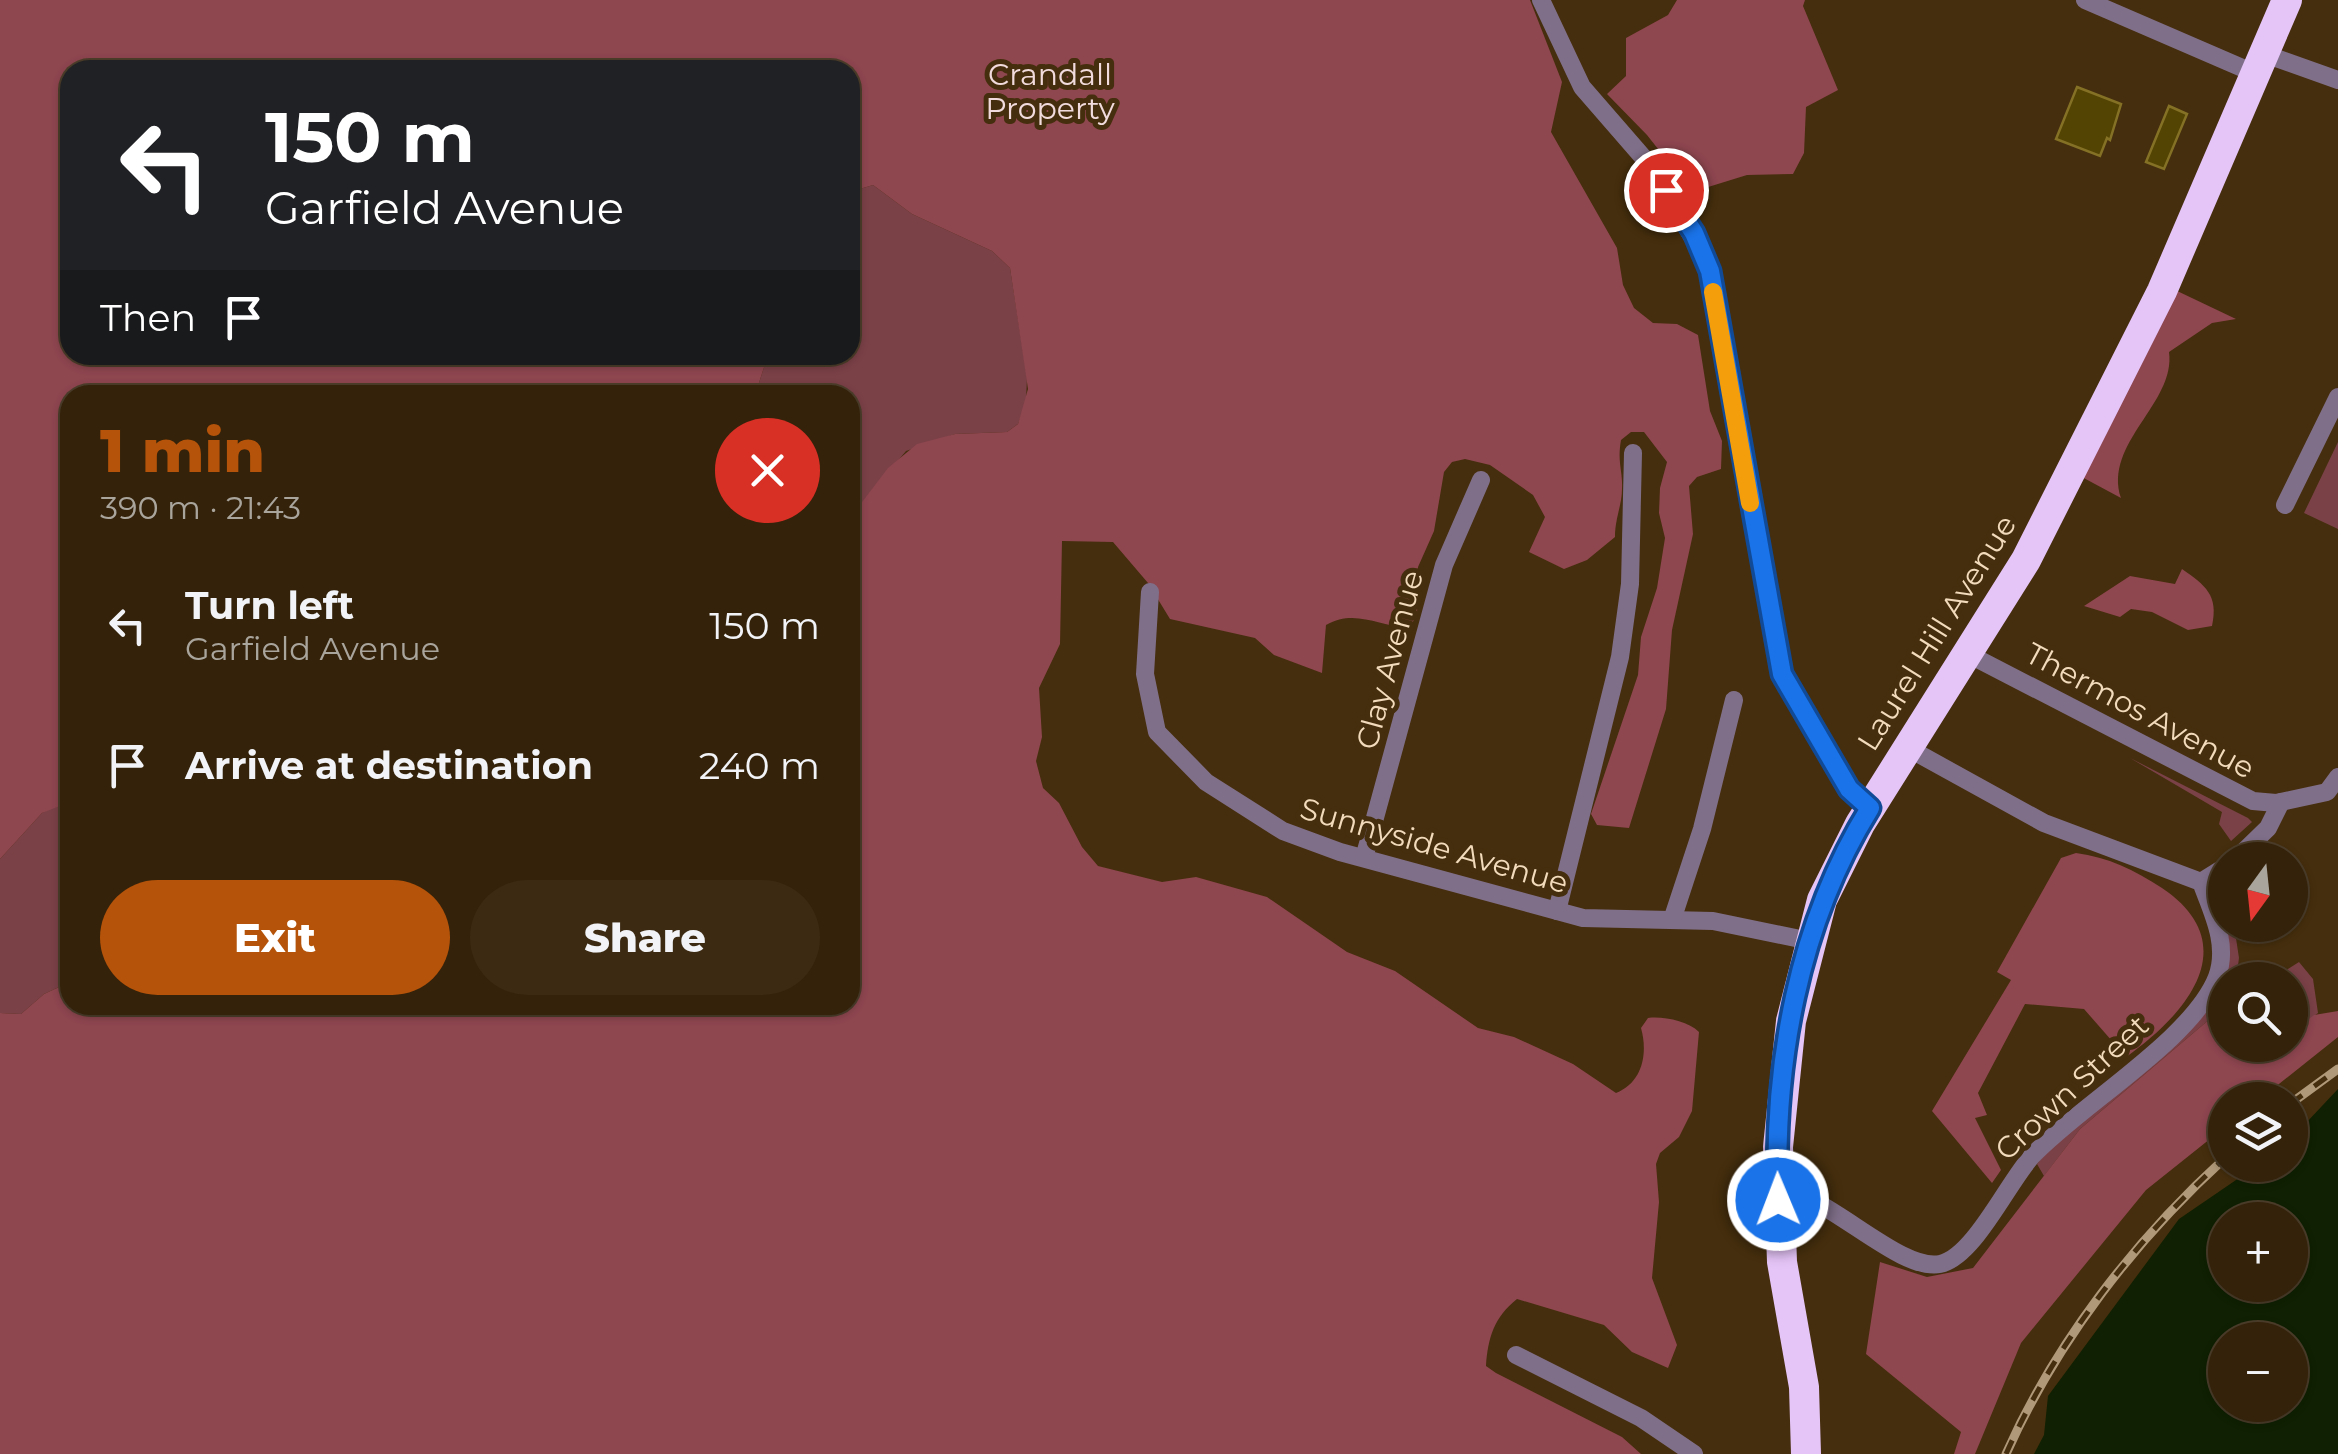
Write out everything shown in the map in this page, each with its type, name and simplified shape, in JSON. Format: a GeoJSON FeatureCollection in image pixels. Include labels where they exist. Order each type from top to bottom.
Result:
{"type":"FeatureCollection","features":[{"type":"Feature","properties":{"kind":"highway","name":"Laurel Hill Avenue"},"geometry":{"type":"LineString","coordinates":[[1806,1454],[1805,1397],[1783,1274],[1778,1188],[1787,1045],[1810,942],[1832,874],[2026,560],[2148,320],[2287,0]]}},
{"type":"Feature","properties":{"kind":"street"},"geometry":{"type":"LineString","coordinates":[[1541,0],[1582,87],[1648,163],[1705,258],[1782,674],[1849,789],[1870,808]]}},
{"type":"Feature","properties":{"kind":"street"},"geometry":{"type":"LineString","coordinates":[[2085,0],[2258,63],[2338,80]]}},
{"type":"Feature","properties":{"kind":"street"},"geometry":{"type":"LineString","coordinates":[[2284,505],[2338,398]]}},
{"type":"Feature","properties":{"kind":"street"},"geometry":{"type":"LineString","coordinates":[[1557,912],[1620,658],[1630,584],[1633,453]]}},
{"type":"Feature","properties":{"kind":"street","name":"Clay Avenue"},"geometry":{"type":"LineString","coordinates":[[1364,858],[1444,565],[1481,480]]}},
{"type":"Feature","properties":{"kind":"street","name":"Sunnyside Avenue"},"geometry":{"type":"LineString","coordinates":[[1150,592],[1145,674],[1153,725],[1161,739],[1206,782],[1302,840],[1594,920],[1712,921],[1810,942]]}},
{"type":"Feature","properties":{"kind":"street","name":"Thermos Avenue"},"geometry":{"type":"LineString","coordinates":[[1970,655],[2246,799],[2281,802],[2327,792],[2338,777]]}},
{"type":"Feature","properties":{"kind":"street"},"geometry":{"type":"LineString","coordinates":[[1672,920],[1702,829],[1734,700]]}},
{"type":"Feature","properties":{"kind":"street"},"geometry":{"type":"LineString","coordinates":[[1908,748],[2044,823],[2201,882],[2208,878]]}},
{"type":"Feature","properties":{"kind":"street"},"geometry":{"type":"LineString","coordinates":[[2254,842],[2268,828],[2281,802]]}},
{"type":"Feature","properties":{"kind":"street","name":"Crown Street"},"geometry":{"type":"LineString","coordinates":[[1778,1188],[1811,1197],[1917,1261],[1936,1264],[1956,1256],[2022,1166],[2068,1120],[2170,1036],[2212,987],[2221,946],[2201,882]]}},
{"type":"Feature","properties":{"kind":"street"},"geometry":{"type":"LineString","coordinates":[[1516,1355],[1641,1418],[1694,1454]]}},
{"type":"Feature","properties":{"kind":"shaded area"},"geometry":{"type":"Polygon","coordinates":[[[873,185],[912,214],[992,251],[1010,268],[1027,377],[1026,402],[1018,424],[1007,432],[955,434],[906,451],[860,506],[860,385],[758,385],[765,365],[860,365],[860,189],[873,185]]]}},
{"type":"Feature","properties":{"kind":"shaded area"},"geometry":{"type":"Polygon","coordinates":[[[2338,442],[2338,529],[2304,513],[2338,442]]]}},
{"type":"Feature","properties":{"kind":"shaded area"},"geometry":{"type":"Polygon","coordinates":[[[2130,758],[2252,822],[2231,841],[2219,824],[2222,812],[2130,758]]]}},
{"type":"Feature","properties":{"kind":"shaded area"},"geometry":{"type":"Polygon","coordinates":[[[60,803],[60,987],[44,994],[21,1014],[0,1013],[0,859],[42,813],[60,803]]]}},
{"type":"Feature","properties":{"kind":"shaded area"},"geometry":{"type":"Polygon","coordinates":[[[2237,942],[2238,962],[2217,962],[2227,943],[2237,942]]]}},
{"type":"Feature","properties":{"kind":"shaded area"},"geometry":{"type":"Polygon","coordinates":[[[2308,973],[2313,979],[2318,1013],[2308,1020],[2308,973]]]}},
{"type":"Feature","properties":{"kind":"shaded area"},"geometry":{"type":"Polygon","coordinates":[[[2208,978],[2208,1021],[2080,1129],[2044,1176],[2037,1164],[2054,1143],[2173,1042],[2208,978]]]}},
{"type":"Feature","properties":{"kind":"shaded area"},"geometry":{"type":"Polygon","coordinates":[[[2338,1089],[2338,1454],[2034,1454],[2044,1435],[2048,1396],[2179,1219],[2233,1182],[2308,1182],[2308,1121],[2338,1089]]]}},
{"type":"Feature","properties":{"kind":"green space","name":"Crandall Property"},"geometry":{"type":"Polygon","coordinates":[[[0,0],[1530,0],[1562,82],[1551,132],[1617,248],[1623,285],[1634,308],[1653,323],[1677,324],[1698,335],[1710,411],[1722,441],[1721,469],[1697,477],[1689,486],[1693,534],[1672,630],[1666,709],[1629,828],[1597,825],[1591,814],[1638,675],[1641,637],[1657,588],[1665,538],[1659,513],[1667,462],[1644,432],[1631,432],[1621,440],[1622,495],[1615,537],[1587,560],[1564,569],[1529,552],[1545,517],[1533,495],[1490,465],[1465,459],[1452,462],[1444,472],[1434,531],[1418,567],[1417,616],[1409,627],[1357,618],[1326,625],[1322,673],[1274,655],[1255,638],[1170,619],[1148,583],[1113,542],[1062,541],[1060,644],[1039,688],[1042,737],[1036,761],[1043,788],[1059,803],[1082,847],[1098,866],[1162,882],[1196,877],[1267,897],[1347,952],[1395,971],[1478,1028],[1514,1037],[1573,1064],[1616,1093],[1638,1074],[1644,1047],[1641,1028],[1648,1018],[1675,1020],[1699,1032],[1692,1111],[1679,1137],[1660,1153],[1656,1164],[1659,1202],[1652,1278],[1677,1345],[1668,1368],[1632,1352],[1604,1325],[1517,1299],[1498,1321],[1487,1356],[1486,1366],[1496,1373],[1622,1437],[1641,1454],[0,1454],[0,1013],[21,1014],[44,994],[60,987],[60,1015],[860,1015],[860,505],[888,468],[917,444],[955,434],[1007,432],[1018,424],[1028,389],[1010,268],[992,251],[912,214],[873,185],[860,189],[860,60],[60,60],[60,365],[765,365],[758,385],[60,385],[60,806],[42,813],[0,859],[0,0]]]}},
{"type":"Feature","properties":{"kind":"green space"},"geometry":{"type":"Polygon","coordinates":[[[1677,0],[1805,0],[1803,6],[1838,90],[1806,107],[1804,153],[1793,174],[1747,175],[1692,192],[1647,135],[1607,94],[1626,76],[1626,38],[1668,15],[1677,0]]]}},
{"type":"Feature","properties":{"kind":"green space"},"geometry":{"type":"Polygon","coordinates":[[[2173,289],[2236,319],[2212,323],[2169,352],[2162,389],[2122,459],[2118,478],[2121,498],[2080,476],[2173,289]]]}},
{"type":"Feature","properties":{"kind":"green space"},"geometry":{"type":"Polygon","coordinates":[[[2182,569],[2212,599],[2212,626],[2188,630],[2152,612],[2131,609],[2120,617],[2084,606],[2130,576],[2175,584],[2182,569]]]}},
{"type":"Feature","properties":{"kind":"green space"},"geometry":{"type":"Polygon","coordinates":[[[2076,853],[2131,870],[2162,888],[2187,910],[2200,932],[2203,954],[2198,977],[2187,999],[2169,1020],[2126,1057],[2084,1009],[2025,1004],[1978,1093],[1987,1115],[1975,1118],[2001,1170],[1992,1183],[1932,1111],[2011,980],[1997,972],[2061,858],[2076,853]]]}},
{"type":"Feature","properties":{"kind":"green space"},"geometry":{"type":"Polygon","coordinates":[[[2338,1011],[2338,1037],[2308,1061],[2308,1020],[2338,1011]]]}},
{"type":"Feature","properties":{"kind":"green space"},"geometry":{"type":"Polygon","coordinates":[[[2208,1021],[2208,1062],[2307,1062],[2282,1082],[2208,1082],[2208,1141],[2146,1190],[2021,1343],[1975,1454],[1954,1454],[1961,1432],[1866,1354],[1880,1262],[1927,1277],[1973,1268],[2080,1129],[2208,1021]]]}},
{"type":"Feature","properties":{"kind":"building"},"geometry":{"type":"Polygon","coordinates":[[[2077,87],[2121,104],[2110,140],[2107,138],[2100,156],[2056,139],[2077,87]]]}},
{"type":"Feature","properties":{"kind":"building"},"geometry":{"type":"Polygon","coordinates":[[[2169,106],[2187,114],[2164,169],[2146,162],[2169,106]]]}},
{"type":"Feature","properties":{"kind":"railway"},"geometry":{"type":"LineString","coordinates":[[2308,1091],[2338,1069]]}},
{"type":"Feature","properties":{"kind":"railway"},"geometry":{"type":"LineString","coordinates":[[2006,1454],[2049,1372],[2100,1295],[2160,1223],[2208,1174]]}},
{"type":"Feature","properties":{"kind":"slow traffic"},"geometry":{"type":"LineString","coordinates":[[1713,292],[1750,503]]}},
{"type":"Feature","properties":{"kind":"route"},"geometry":{"type":"LineString","coordinates":[[1666,190],[1694,233],[1710,271],[1782,674],[1789,692],[1849,789],[1870,808],[1829,882],[1799,982],[1782,1082],[1778,1200]]}}]}
